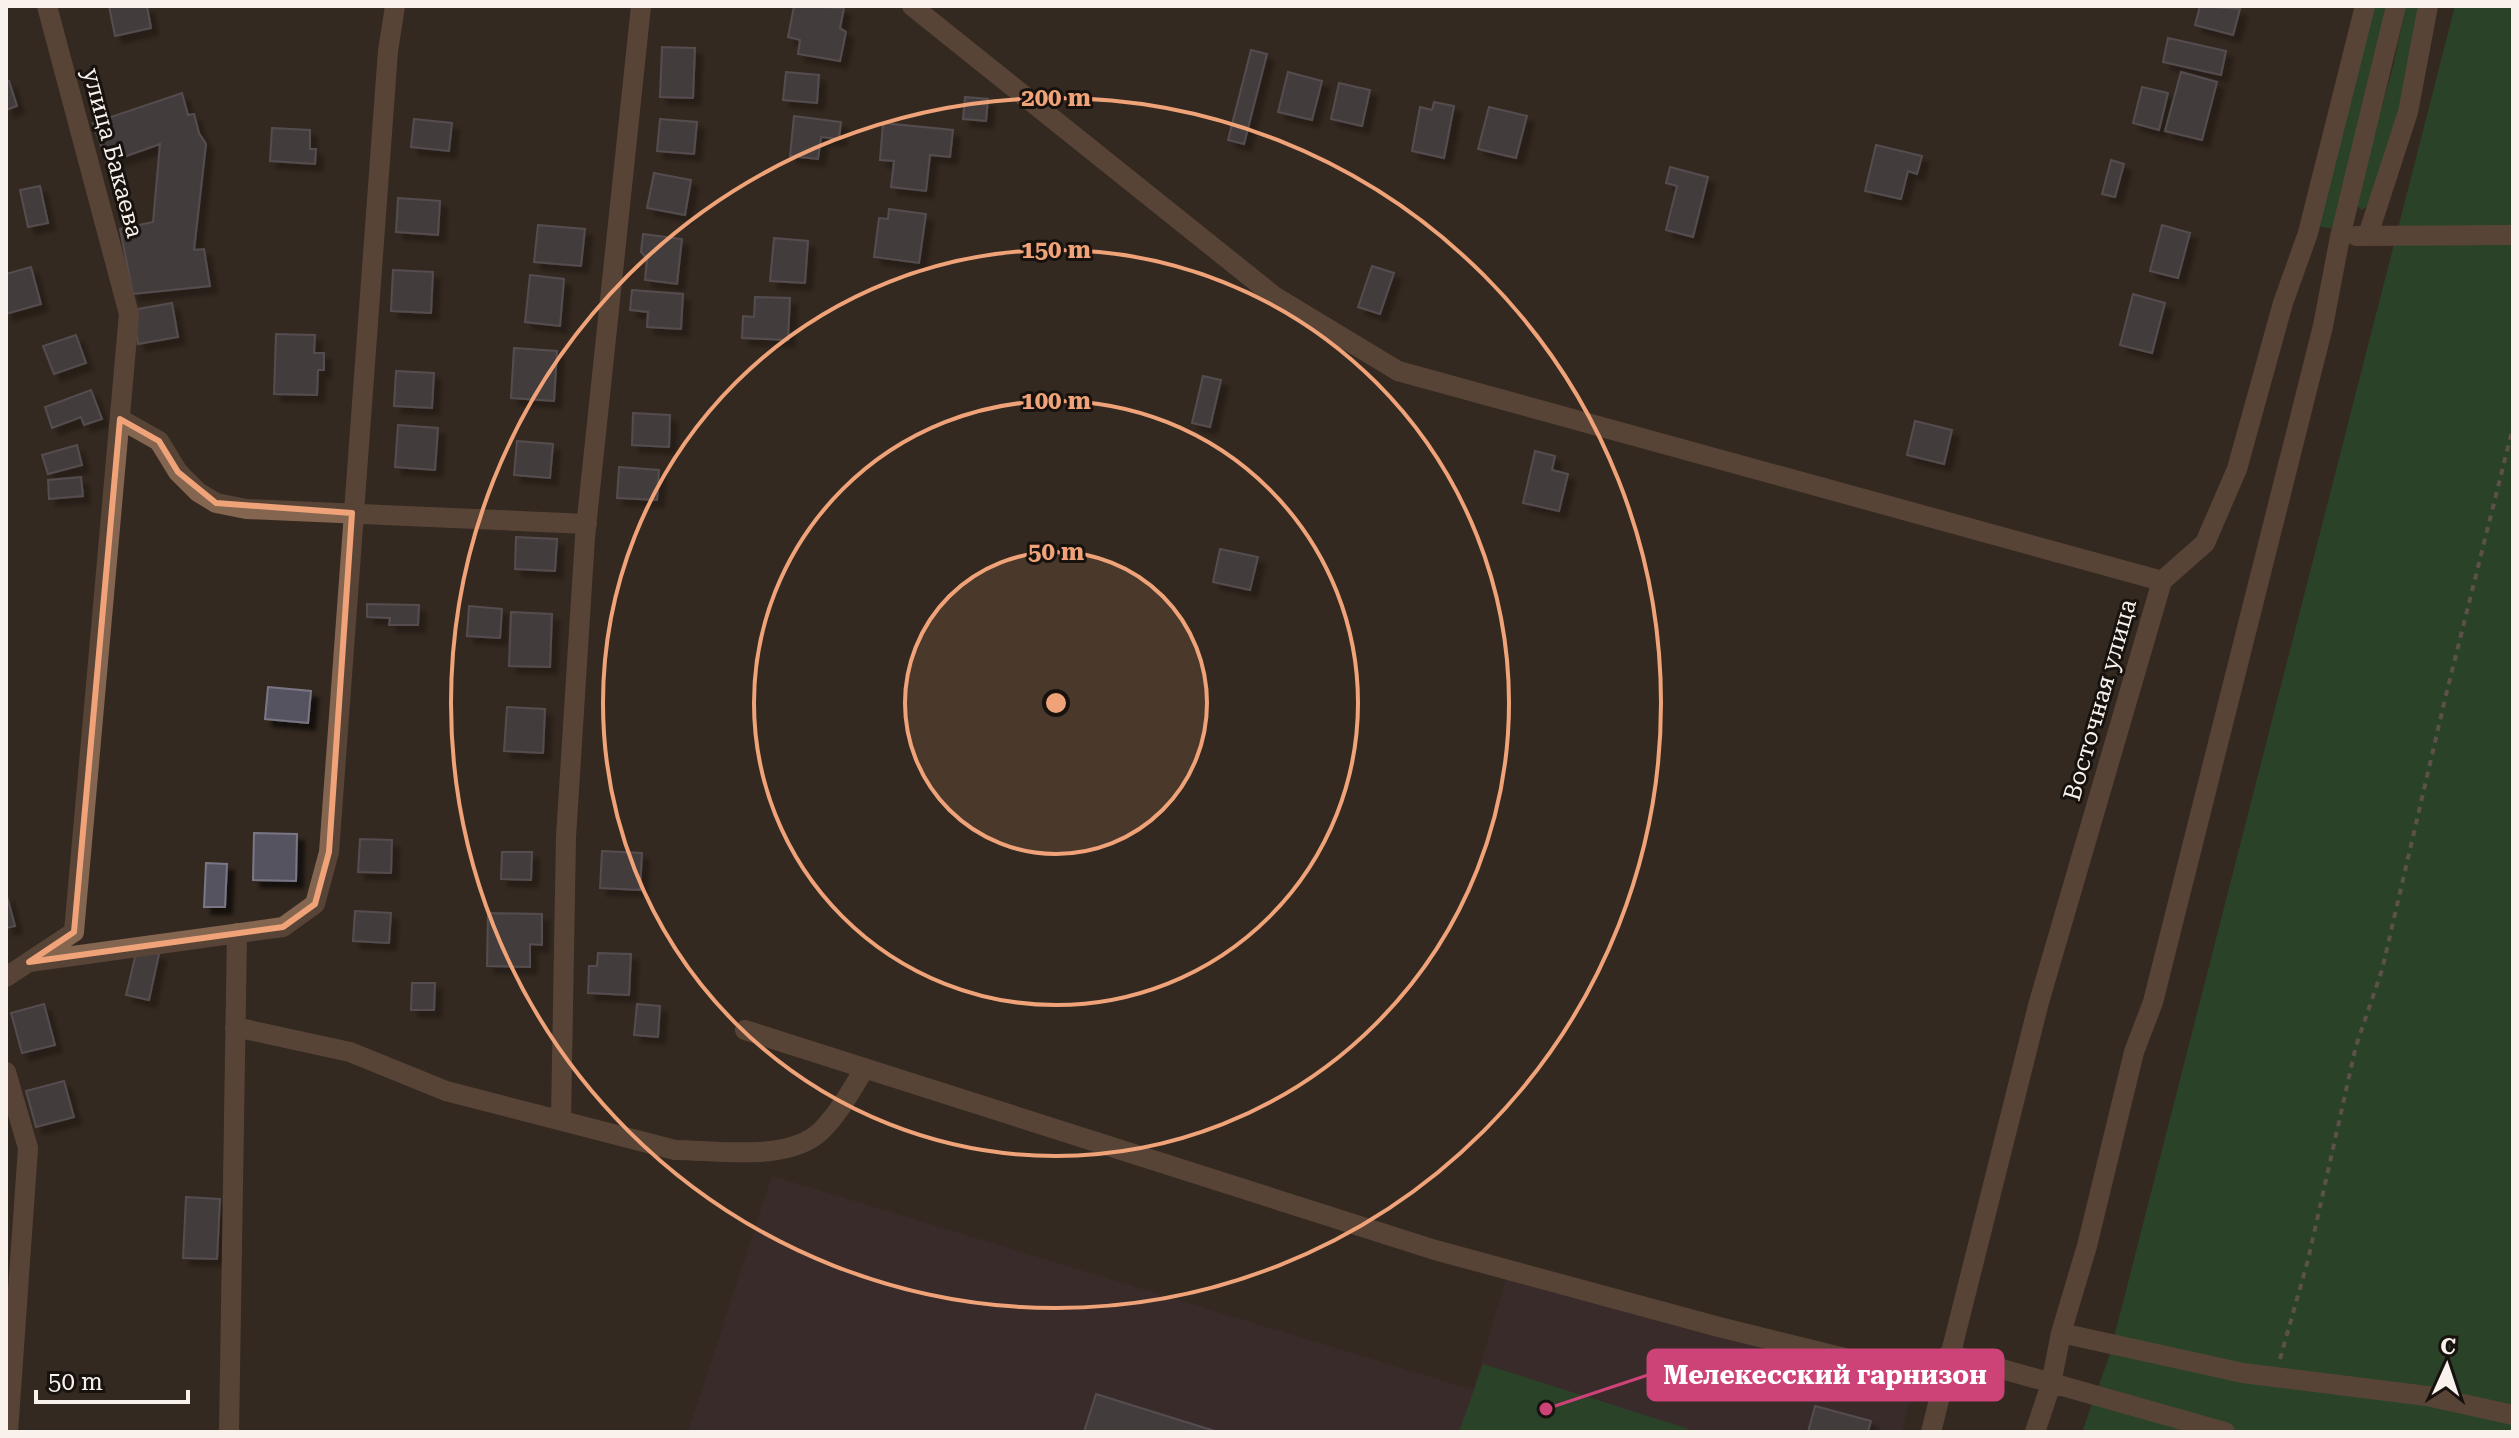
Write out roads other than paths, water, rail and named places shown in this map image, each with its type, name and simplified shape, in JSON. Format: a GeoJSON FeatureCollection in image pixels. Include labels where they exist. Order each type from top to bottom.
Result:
{"type":"FeatureCollection","features":[{"type":"Feature","properties":{"kind":"street","name":"улица Бакаева"},"geometry":{"type":"LineString","coordinates":[[29,962],[74,932],[129,314],[47,6]]}},
{"type":"Feature","properties":{"kind":"street"},"geometry":{"type":"LineString","coordinates":[[6,977],[29,962],[283,927],[315,904],[329,852],[352,513],[387,67],[395,6]]}},
{"type":"Feature","properties":{"kind":"street"},"geometry":{"type":"LineString","coordinates":[[561,1119],[566,837],[587,524],[641,6]]}},
{"type":"Feature","properties":{"kind":"street"},"geometry":{"type":"LineString","coordinates":[[912,6],[1274,296],[1398,371],[2162,581]]}},
{"type":"Feature","properties":{"kind":"street","name":"Восточная улица"},"geometry":{"type":"LineString","coordinates":[[1931,1432],[2039,1002],[2162,581],[2205,543],[2237,469],[2283,303],[2308,233],[2365,6]]}},
{"type":"Feature","properties":{"kind":"street"},"geometry":{"type":"LineString","coordinates":[[2035,1432],[2051,1384],[2061,1333],[2087,1246],[2134,1052],[2153,1002],[2323,326],[2340,237],[2396,6]]}},
{"type":"Feature","properties":{"kind":"street"},"geometry":{"type":"LineString","coordinates":[[2368,235],[2408,112],[2428,6]]}},
{"type":"Feature","properties":{"kind":"street"},"geometry":{"type":"LineString","coordinates":[[2340,237],[2513,235]]}},
{"type":"Feature","properties":{"kind":"street"},"geometry":{"type":"LineString","coordinates":[[120,419],[159,441],[178,472],[198,492],[216,503],[246,509],[587,524]]}},
{"type":"Feature","properties":{"kind":"street"},"geometry":{"type":"LineString","coordinates":[[229,1432],[237,933]]}},
{"type":"Feature","properties":{"kind":"street"},"geometry":{"type":"LineString","coordinates":[[235,1027],[350,1052],[446,1091],[675,1150],[749,1154],[785,1149],[819,1133],[838,1111],[865,1068]]}},
{"type":"Feature","properties":{"kind":"street"},"geometry":{"type":"LineString","coordinates":[[745,1030],[1435,1250],[1869,1364],[1941,1391]]}},
{"type":"Feature","properties":{"kind":"street"},"geometry":{"type":"LineString","coordinates":[[6,1072],[28,1148],[8,1432]]}},
{"type":"Feature","properties":{"kind":"street"},"geometry":{"type":"LineString","coordinates":[[2061,1333],[2243,1373],[2427,1396],[2513,1415]]}},
{"type":"Feature","properties":{"kind":"street"},"geometry":{"type":"LineString","coordinates":[[1949,1354],[2225,1432]]}},
{"type":"Feature","properties":{"kind":"place","name":"Мелекесский гарнизон"},"geometry":{"type":"Point","coordinates":[1546,1409]}}]}
